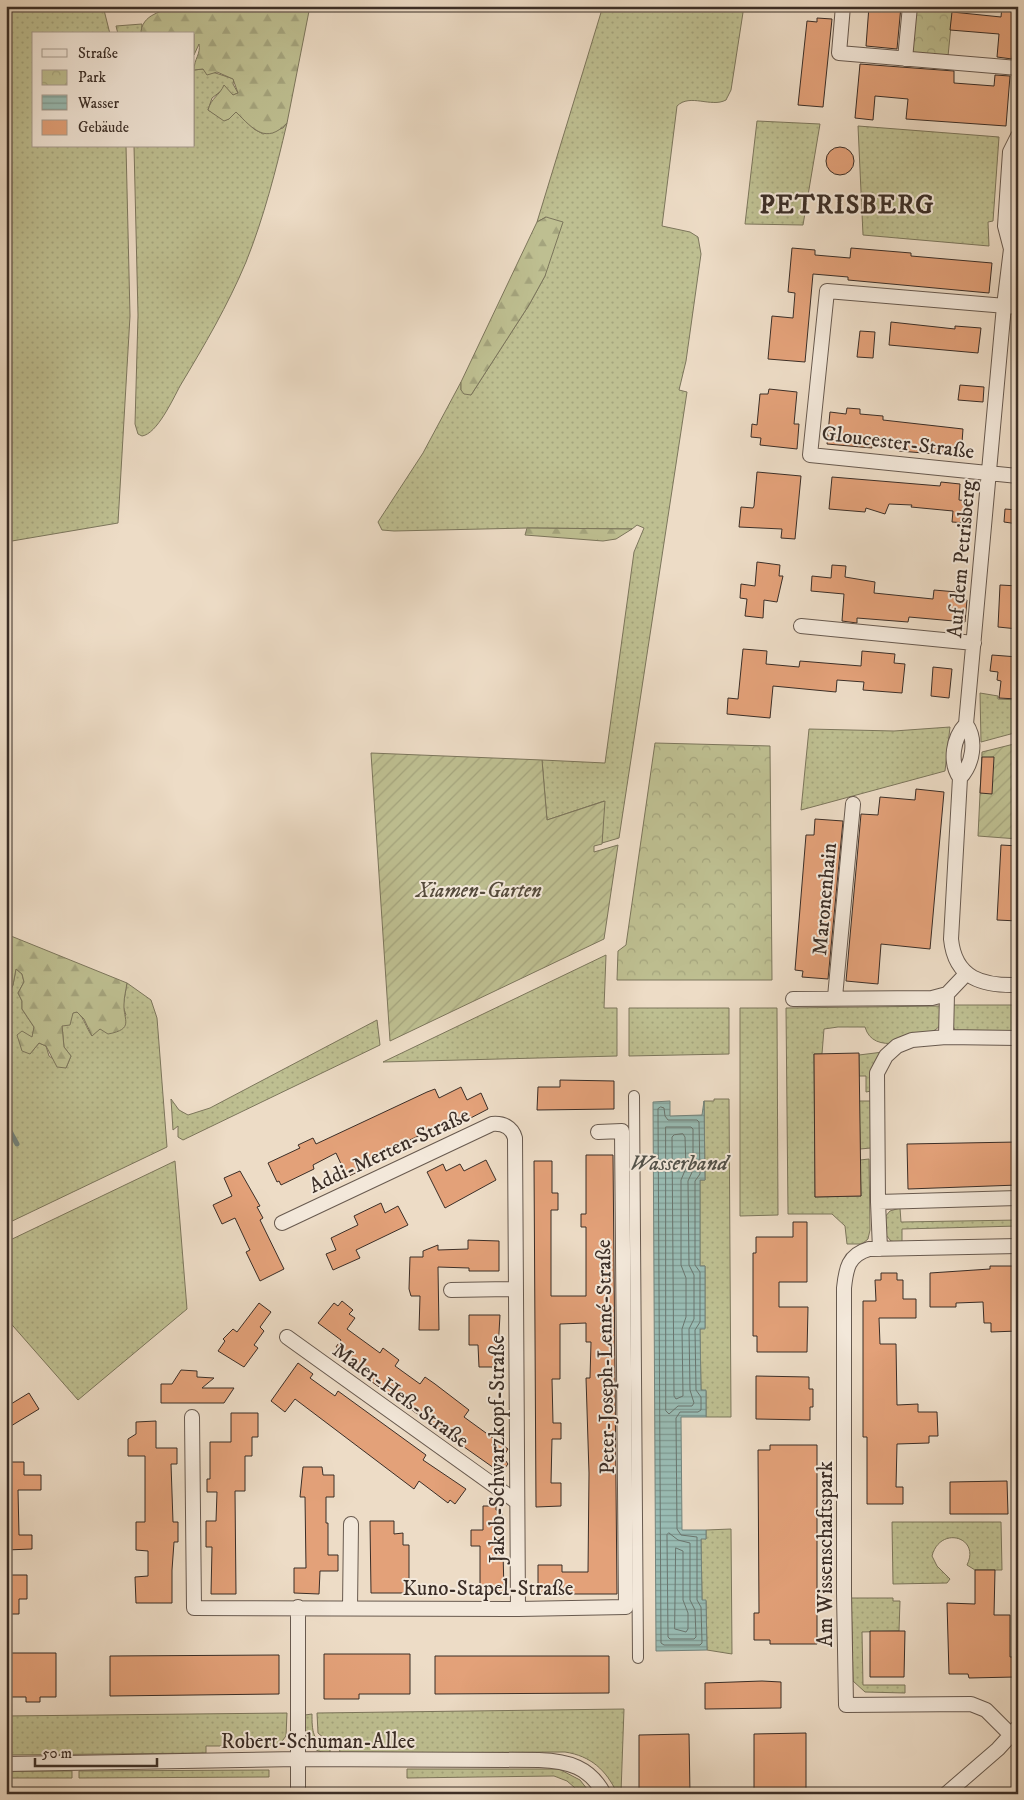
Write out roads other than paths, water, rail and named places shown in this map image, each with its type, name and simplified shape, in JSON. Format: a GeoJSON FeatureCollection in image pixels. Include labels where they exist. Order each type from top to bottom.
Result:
{"type":"FeatureCollection","features":[{"type":"Feature","properties":{"kind":"street"},"geometry":{"type":"LineString","coordinates":[[844,6],[839,53],[1018,68]]}},
{"type":"Feature","properties":{"kind":"street"},"geometry":{"type":"LineString","coordinates":[[905,59],[910,6]]}},
{"type":"Feature","properties":{"kind":"street","name":"Auf dem Petrisberg"},"geometry":{"type":"LineString","coordinates":[[1011,249],[1005,226],[1010,152],[1018,136]]}},
{"type":"Feature","properties":{"kind":"street","name":"Auf dem Petrisberg"},"geometry":{"type":"LineString","coordinates":[[966,974],[954,956],[951,939],[960,778],[954,765],[954,748],[958,736],[966,724],[1004,306],[1011,249],[1018,228]]}},
{"type":"Feature","properties":{"kind":"street","name":"Gloucester-Straße"},"geometry":{"type":"LineString","coordinates":[[989,473],[810,454],[827,291],[1004,306]]}},
{"type":"Feature","properties":{"kind":"street"},"geometry":{"type":"LineString","coordinates":[[1004,306],[1018,307]]}},
{"type":"Feature","properties":{"kind":"street"},"geometry":{"type":"LineString","coordinates":[[989,473],[1018,476]]}},
{"type":"Feature","properties":{"kind":"street"},"geometry":{"type":"LineString","coordinates":[[801,626],[974,643]]}},
{"type":"Feature","properties":{"kind":"street","name":"Maronenhain"},"geometry":{"type":"LineString","coordinates":[[835,997],[853,804]]}},
{"type":"Feature","properties":{"kind":"street"},"geometry":{"type":"LineString","coordinates":[[793,999],[835,997],[932,998],[947,994],[966,974],[984,982],[1018,985]]}},
{"type":"Feature","properties":{"kind":"street"},"geometry":{"type":"LineString","coordinates":[[946,1037],[947,994]]}},
{"type":"Feature","properties":{"kind":"street"},"geometry":{"type":"LineString","coordinates":[[880,1250],[876,1096],[879,1066],[892,1049],[906,1041],[946,1037],[1018,1038]]}},
{"type":"Feature","properties":{"kind":"street"},"geometry":{"type":"LineString","coordinates":[[634,1096],[638,1658]]}},
{"type":"Feature","properties":{"kind":"street","name":"Addi-Merten-Straße"},"geometry":{"type":"LineString","coordinates":[[282,1223],[492,1124],[506,1126],[513,1132]]}},
{"type":"Feature","properties":{"kind":"street","name":"Peter-Joseph-Lenné-Straße"},"geometry":{"type":"LineString","coordinates":[[598,1132],[622,1131],[626,1607]]}},
{"type":"Feature","properties":{"kind":"street","name":"Jakob-Schwarzkopf-Straße"},"geometry":{"type":"LineString","coordinates":[[513,1132],[515,1138],[518,1609]]}},
{"type":"Feature","properties":{"kind":"street"},"geometry":{"type":"LineString","coordinates":[[878,1202],[1018,1198]]}},
{"type":"Feature","properties":{"kind":"street","name":"Am Wissenschaftspark"},"geometry":{"type":"LineString","coordinates":[[1014,1731],[986,1710],[971,1704],[846,1706],[844,1593],[846,1267],[856,1254],[869,1249],[1018,1246]]}},
{"type":"Feature","properties":{"kind":"street"},"geometry":{"type":"LineString","coordinates":[[452,1290],[516,1290]]}},
{"type":"Feature","properties":{"kind":"street","name":"Maler-Heß-Straße"},"geometry":{"type":"LineString","coordinates":[[287,1338],[517,1502]]}},
{"type":"Feature","properties":{"kind":"street","name":"Kuno-Stapel-Straße"},"geometry":{"type":"LineString","coordinates":[[192,1417],[194,1608],[518,1609],[626,1607]]}},
{"type":"Feature","properties":{"kind":"street"},"geometry":{"type":"LineString","coordinates":[[350,1608],[351,1524]]}},
{"type":"Feature","properties":{"kind":"street"},"geometry":{"type":"LineString","coordinates":[[298,1608],[298,1794]]}},
{"type":"Feature","properties":{"kind":"street"},"geometry":{"type":"LineString","coordinates":[[946,1794],[978,1767],[1014,1731]]}},
{"type":"Feature","properties":{"kind":"street","name":"Robert-Schuman-Allee"},"geometry":{"type":"LineString","coordinates":[[6,1764],[298,1760],[539,1760],[556,1761],[577,1766],[591,1775],[604,1794]]}},
{"type":"Feature","properties":{"kind":"water","name":"Wasserband"},"geometry":{"type":"Polygon","coordinates":[[[670,1101],[670,1116],[702,1115],[704,1101],[705,1180],[700,1180],[700,1266],[705,1266],[705,1329],[700,1329],[701,1390],[706,1390],[706,1417],[681,1417],[682,1530],[706,1530],[706,1539],[701,1539],[702,1600],[706,1600],[707,1650],[656,1651],[653,1102],[670,1101]]]}},
{"type":"Feature","properties":{"kind":"waterway"},"geometry":{"type":"LineString","coordinates":[[6,1124],[17,1144]]}},
{"type":"Feature","properties":{"kind":"district","name":"PETRISBERG"},"geometry":{"type":"Point","coordinates":[847,204]}},
{"type":"Feature","properties":{"kind":"park label","name":"Xiamen-Garten"},"geometry":{"type":"Point","coordinates":[479,890]}}]}
